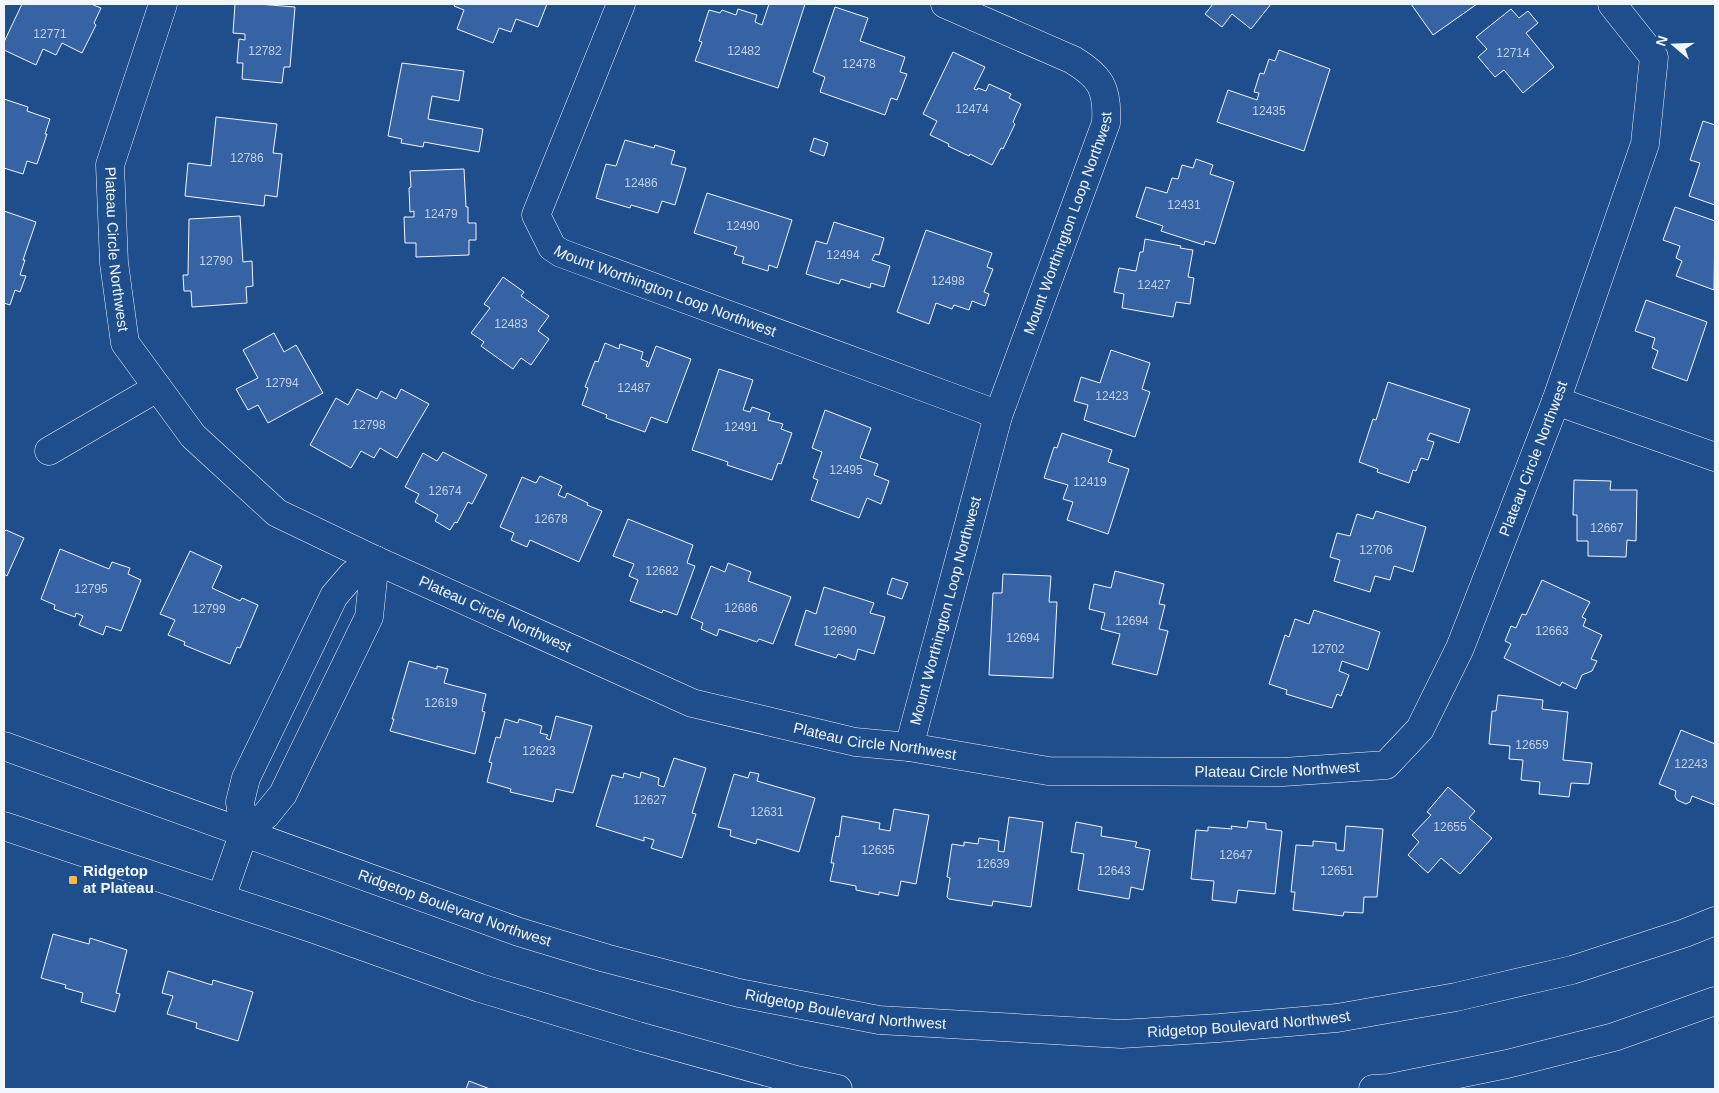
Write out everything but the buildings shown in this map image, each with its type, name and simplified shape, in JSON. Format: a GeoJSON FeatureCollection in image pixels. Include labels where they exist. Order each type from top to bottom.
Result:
{"type":"FeatureCollection","features":[{"type":"Feature","properties":{"kind":"street","name":"Plateau Circle Northwest"},"geometry":{"type":"LineString","coordinates":[[163,4],[110,165],[114,263],[125,342],[193,436],[277,513],[376,560],[692,703],[855,742],[909,747],[1048,771],[1283,772],[1386,765],[1420,729],[1460,648],[1556,401],[1645,144],[1654,57],[1612,4]]}},
{"type":"Feature","properties":{"kind":"street","name":"Mount Worthington Loop Northwest"},"geometry":{"type":"LineString","coordinates":[[621,4],[536,215],[552,247],[561,253],[974,405],[998,416]]}},
{"type":"Feature","properties":{"kind":"street","name":"Mount Worthington Loop Northwest"},"geometry":{"type":"LineString","coordinates":[[909,747],[998,416],[1106,123],[1107,104],[1097,77],[1088,69],[1073,60],[945,4]]}},
{"type":"Feature","properties":{"kind":"street"},"geometry":{"type":"LineString","coordinates":[[49,451],[157,388]]}},
{"type":"Feature","properties":{"kind":"street"},"geometry":{"type":"LineString","coordinates":[[1556,401],[1715,457]]}},
{"type":"Feature","properties":{"kind":"street"},"geometry":{"type":"LineString","coordinates":[[244,832],[266,815],[283,794],[369,617],[376,560]]}},
{"type":"Feature","properties":{"kind":"street"},"geometry":{"type":"LineString","coordinates":[[221,898],[244,832],[240,802],[246,778],[334,596],[352,575],[376,560]]}},
{"type":"Feature","properties":{"kind":"street","name":"Ridgetop Boulevard Northwest"},"geometry":{"type":"LineString","coordinates":[[4,746],[519,932],[739,993],[879,1020],[1121,1034],[1338,1018],[1456,997],[1572,970],[1685,933],[1715,921]]}},
{"type":"Feature","properties":{"kind":"street"},"geometry":{"type":"LineString","coordinates":[[4,826],[314,929],[480,988],[638,1036],[796,1080],[838,1089]]}},
{"type":"Feature","properties":{"kind":"street"},"geometry":{"type":"LineString","coordinates":[[1373,1089],[1390,1088],[1507,1064],[1614,1037],[1715,1001]]}},
{"type":"Feature","properties":{"kind":"place","name":"Ridgetop at Plateau"},"geometry":{"type":"Point","coordinates":[73,880]}}]}
